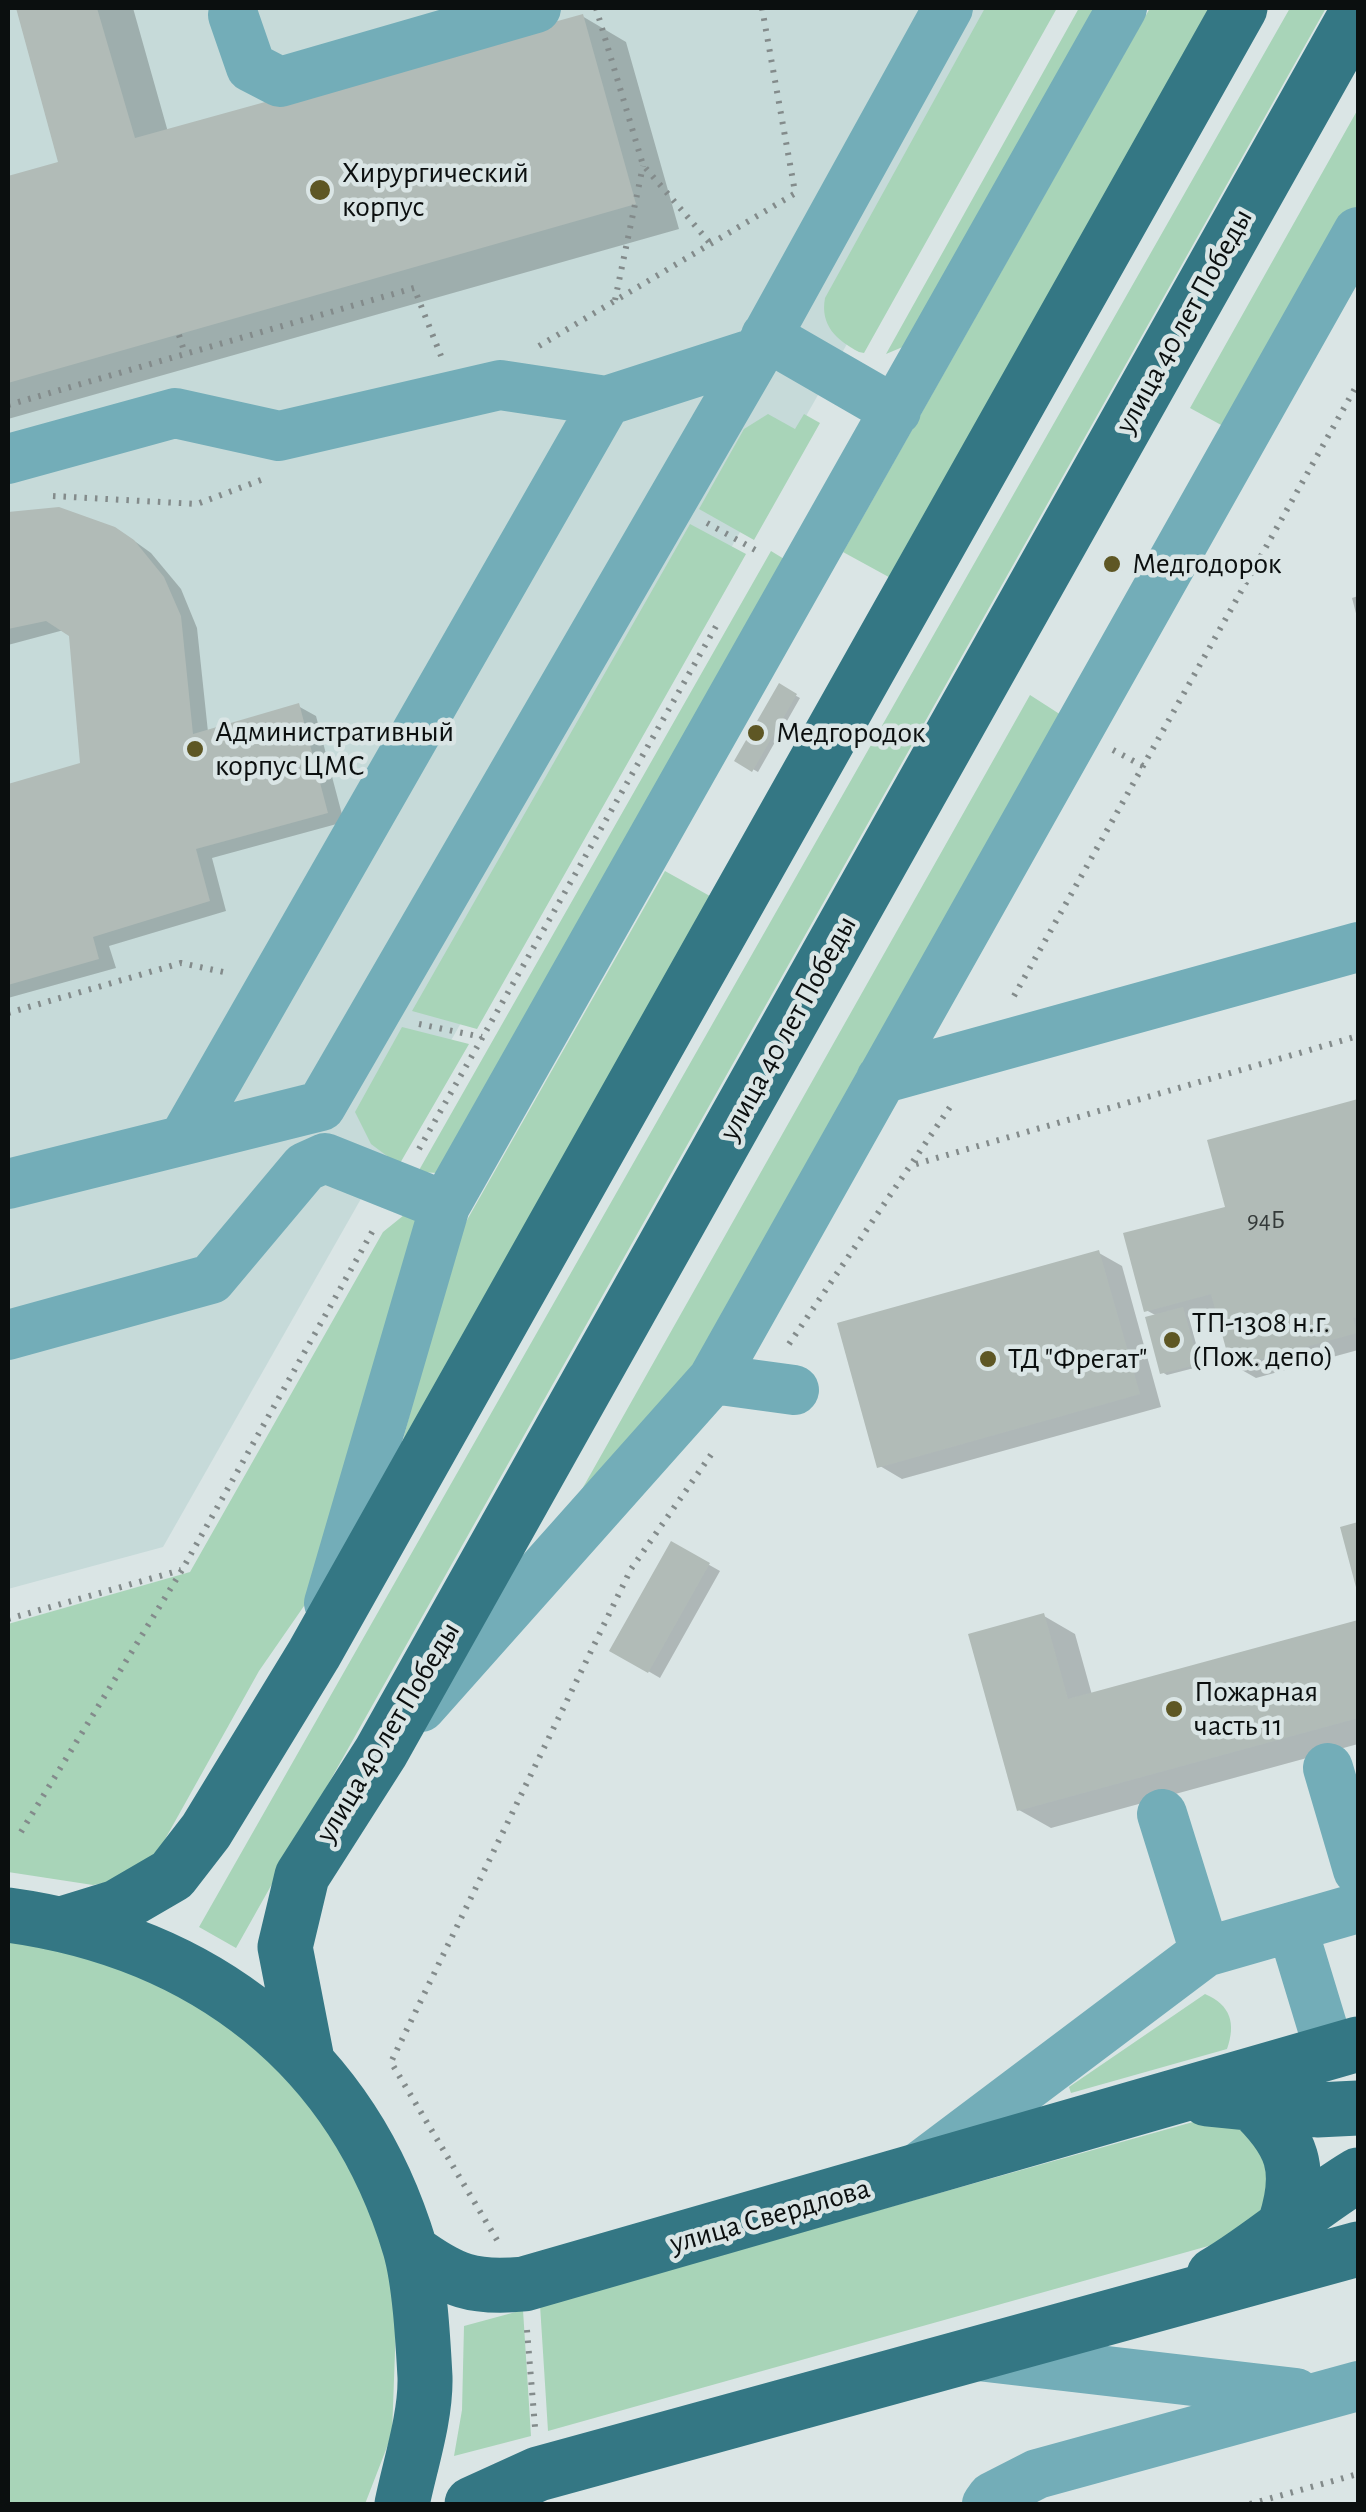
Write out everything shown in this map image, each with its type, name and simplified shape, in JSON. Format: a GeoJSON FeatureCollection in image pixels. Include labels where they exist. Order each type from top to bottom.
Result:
{"type":"FeatureCollection","features":[{"type":"Feature","properties":{"kind":"main road"},"geometry":{"type":"LineString","coordinates":[[64,1923],[117,1907],[172,1876],[197,1846],[314,1654],[1240,8]]}},
{"type":"Feature","properties":{"kind":"main road","name":"улица 40 лет Победы"},"geometry":{"type":"LineString","coordinates":[[307,2060],[285,1947],[302,1876],[381,1752],[1358,11]]}},
{"type":"Feature","properties":{"kind":"main road"},"geometry":{"type":"LineString","coordinates":[[8,1915],[64,1923],[146,1948],[225,1990],[307,2060],[372,2152],[411,2251],[425,2380],[402,2504]]}},
{"type":"Feature","properties":{"kind":"main road","name":"улица Свердлова"},"geometry":{"type":"LineString","coordinates":[[411,2251],[444,2275],[484,2288],[524,2284],[1344,2048]]}},
{"type":"Feature","properties":{"kind":"main road","name":"улица Свердлова"},"geometry":{"type":"LineString","coordinates":[[1132,2106],[1216,2098],[1317,2110],[1358,2108]]}},
{"type":"Feature","properties":{"kind":"main road"},"geometry":{"type":"LineString","coordinates":[[1251,2102],[1275,2125],[1293,2159],[1296,2189],[1284,2224]]}},
{"type":"Feature","properties":{"kind":"main road"},"geometry":{"type":"LineString","coordinates":[[1164,2304],[1258,2249],[1284,2224],[1358,2175]]}},
{"type":"Feature","properties":{"kind":"main road"},"geometry":{"type":"LineString","coordinates":[[472,2504],[538,2474],[1358,2249]]}},
{"type":"Feature","properties":{"kind":"street"},"geometry":{"type":"LineString","coordinates":[[241,10],[251,68],[280,82],[536,8]]}},
{"type":"Feature","properties":{"kind":"street"},"geometry":{"type":"LineString","coordinates":[[8,1184],[185,1136],[321,1106],[762,344],[948,8]]}},
{"type":"Feature","properties":{"kind":"street"},"geometry":{"type":"LineString","coordinates":[[314,1654],[445,1206],[1122,8]]}},
{"type":"Feature","properties":{"kind":"street"},"geometry":{"type":"LineString","coordinates":[[381,1752],[713,1379],[1358,232]]}},
{"type":"Feature","properties":{"kind":"street"},"geometry":{"type":"LineString","coordinates":[[8,460],[175,412],[279,436],[500,385],[606,400],[762,344],[896,411]]}},
{"type":"Feature","properties":{"kind":"street"},"geometry":{"type":"LineString","coordinates":[[185,1136],[606,400]]}},
{"type":"Feature","properties":{"kind":"street"},"geometry":{"type":"LineString","coordinates":[[881,1079],[1358,947]]}},
{"type":"Feature","properties":{"kind":"street"},"geometry":{"type":"LineString","coordinates":[[8,1336],[212,1279],[305,1167],[325,1158],[445,1206]]}},
{"type":"Feature","properties":{"kind":"street"},"geometry":{"type":"LineString","coordinates":[[713,1379],[794,1390]]}},
{"type":"Feature","properties":{"kind":"street"},"geometry":{"type":"LineString","coordinates":[[1328,1768],[1358,1870]]}},
{"type":"Feature","properties":{"kind":"street"},"geometry":{"type":"LineString","coordinates":[[1162,1814],[1204,1952]]}},
{"type":"Feature","properties":{"kind":"street"},"geometry":{"type":"LineString","coordinates":[[906,2177],[1204,1952],[1358,1908]]}},
{"type":"Feature","properties":{"kind":"street"},"geometry":{"type":"LineString","coordinates":[[1292,1927],[1344,2048]]}},
{"type":"Feature","properties":{"kind":"street"},"geometry":{"type":"LineString","coordinates":[[973,2356],[1340,2391]]}},
{"type":"Feature","properties":{"kind":"street"},"geometry":{"type":"LineString","coordinates":[[987,2504],[992,2496],[1037,2474],[1340,2391]]}},
{"type":"Feature","properties":{"kind":"path"},"geometry":{"type":"LineString","coordinates":[[596,8],[644,165],[710,243]]}},
{"type":"Feature","properties":{"kind":"path"},"geometry":{"type":"LineString","coordinates":[[762,8],[796,193]]}},
{"type":"Feature","properties":{"kind":"path"},"geometry":{"type":"LineString","coordinates":[[615,300],[644,165]]}},
{"type":"Feature","properties":{"kind":"path"},"geometry":{"type":"LineString","coordinates":[[536,348],[810,184]]}},
{"type":"Feature","properties":{"kind":"path"},"geometry":{"type":"LineString","coordinates":[[8,405],[414,288],[456,395]]}},
{"type":"Feature","properties":{"kind":"path"},"geometry":{"type":"LineString","coordinates":[[178,334],[185,354]]}},
{"type":"Feature","properties":{"kind":"path"},"geometry":{"type":"LineString","coordinates":[[1358,382],[982,1054],[915,1165],[1358,1036]]}},
{"type":"Feature","properties":{"kind":"path"},"geometry":{"type":"LineString","coordinates":[[749,570],[767,537]]}},
{"type":"Feature","properties":{"kind":"path"},"geometry":{"type":"LineString","coordinates":[[21,1832],[182,1570],[729,604]]}},
{"type":"Feature","properties":{"kind":"path"},"geometry":{"type":"LineString","coordinates":[[8,1013],[180,963],[272,983]]}},
{"type":"Feature","properties":{"kind":"path"},"geometry":{"type":"LineString","coordinates":[[538,2474],[524,2284],[391,2062],[631,1569]]}},
{"type":"Feature","properties":{"kind":"path"},"geometry":{"type":"LineString","coordinates":[[8,1619],[182,1570]]}},
{"type":"Feature","properties":{"kind":"path"},"geometry":{"type":"LineString","coordinates":[[1250,2504],[1358,2474]]}},
{"type":"Feature","properties":{"kind":"shaded area"},"geometry":{"type":"Polygon","coordinates":[[[8,8],[1038,8],[163,1547],[8,1589],[8,8]]]}},
{"type":"Feature","properties":{"kind":"green space"},"geometry":{"type":"Polygon","coordinates":[[[985,8],[1057,8],[864,353],[859,352],[843,342],[827,324],[825,298],[985,8]]]}},
{"type":"Feature","properties":{"kind":"green space"},"geometry":{"type":"Polygon","coordinates":[[[1079,8],[1105,8],[905,346],[886,354],[1079,8]]]}},
{"type":"Feature","properties":{"kind":"green space"},"geometry":{"type":"Polygon","coordinates":[[[1150,8],[1219,8],[896,581],[843,552],[1150,8]]]}},
{"type":"Feature","properties":{"kind":"green space"},"geometry":{"type":"Polygon","coordinates":[[[1290,8],[1326,8],[236,1948],[199,1927],[1290,8]]]}},
{"type":"Feature","properties":{"kind":"green space"},"geometry":{"type":"Polygon","coordinates":[[[1358,109],[1358,211],[1234,432],[1190,408],[1358,109]]]}},
{"type":"Feature","properties":{"kind":"green space"},"geometry":{"type":"Polygon","coordinates":[[[768,414],[795,429],[804,414],[820,423],[754,540],[699,509],[744,429],[768,414]]]}},
{"type":"Feature","properties":{"kind":"green space"},"geometry":{"type":"Polygon","coordinates":[[[690,524],[746,554],[477,1029],[412,1011],[690,524]]]}},
{"type":"Feature","properties":{"kind":"green space"},"geometry":{"type":"Polygon","coordinates":[[[771,551],[789,562],[438,1173],[418,1172],[771,551]]]}},
{"type":"Feature","properties":{"kind":"green space"},"geometry":{"type":"Polygon","coordinates":[[[1030,695],[1072,722],[720,1352],[550,1546],[1030,695]]]}},
{"type":"Feature","properties":{"kind":"green space"},"geometry":{"type":"Polygon","coordinates":[[[665,871],[717,900],[396,1467],[454,1243],[665,871]]]}},
{"type":"Feature","properties":{"kind":"green space"},"geometry":{"type":"Polygon","coordinates":[[[402,1027],[469,1044],[399,1165],[371,1144],[355,1112],[402,1027]]]}},
{"type":"Feature","properties":{"kind":"green space"},"geometry":{"type":"Polygon","coordinates":[[[409,1211],[417,1217],[322,1580],[259,1671],[154,1859],[114,1881],[93,1885],[8,1872],[8,1624],[190,1572],[383,1232],[409,1211]]]}},
{"type":"Feature","properties":{"kind":"green space"},"geometry":{"type":"Polygon","coordinates":[[[8,1935],[198,1990],[294,2071],[363,2176],[397,2297],[392,2434],[365,2504],[8,2504],[8,1935]]]}},
{"type":"Feature","properties":{"kind":"green space"},"geometry":{"type":"Polygon","coordinates":[[[1205,1994],[1221,2004],[1229,2016],[1227,2049],[1071,2093],[1069,2087],[1205,1994]]]}},
{"type":"Feature","properties":{"kind":"green space"},"geometry":{"type":"Polygon","coordinates":[[[1225,2113],[1249,2122],[1282,2183],[1244,2236],[548,2431],[540,2305],[1225,2113]]]}},
{"type":"Feature","properties":{"kind":"green space"},"geometry":{"type":"Polygon","coordinates":[[[523,2310],[531,2436],[454,2456],[462,2410],[464,2326],[523,2310]]]}},
{"type":"Feature","properties":{"kind":"building","name":"Хирургический корпус"},"geometry":{"type":"Polygon","coordinates":[[[16,8],[97,8],[135,138],[583,14],[636,204],[8,383],[8,176],[58,162],[16,8]]]}},
{"type":"Feature","properties":{"kind":"building","name":"Административный корпус ЦМС"},"geometry":{"type":"Polygon","coordinates":[[[59,507],[115,527],[134,540],[164,577],[181,616],[193,734],[299,703],[328,813],[196,849],[210,901],[93,937],[99,959],[8,985],[8,784],[80,763],[69,636],[46,621],[8,629],[8,512],[59,507]]]}},
{"type":"Feature","properties":{"kind":"building"},"geometry":{"type":"Polygon","coordinates":[[[779,683],[797,694],[752,772],[734,761],[779,683]]]}},
{"type":"Feature","properties":{"kind":"building"},"geometry":{"type":"Polygon","coordinates":[[[1358,1099],[1358,1317],[1353,1318],[1357,1333],[1231,1367],[1211,1294],[1144,1312],[1123,1233],[1225,1207],[1207,1140],[1358,1099]]]}},
{"type":"Feature","properties":{"kind":"building","name":"ТД \"Фрегат\""},"geometry":{"type":"Polygon","coordinates":[[[1099,1250],[1140,1394],[877,1468],[837,1323],[1099,1250]]]}},
{"type":"Feature","properties":{"kind":"building","name":"ТП-1308 н.г. (Пож. депо)"},"geometry":{"type":"Polygon","coordinates":[[[1183,1307],[1199,1364],[1160,1374],[1145,1317],[1183,1307]]]}},
{"type":"Feature","properties":{"kind":"building","name":"Пожарная часть 11"},"geometry":{"type":"Polygon","coordinates":[[[1358,1522],[1358,1591],[1357,1591],[1340,1527],[1358,1522]]]}},
{"type":"Feature","properties":{"kind":"building"},"geometry":{"type":"Polygon","coordinates":[[[671,1541],[710,1563],[648,1673],[609,1651],[671,1541]]]}},
{"type":"Feature","properties":{"kind":"building","name":"Пожарная часть 11"},"geometry":{"type":"Polygon","coordinates":[[[1044,1613],[1068,1699],[1358,1620],[1358,1718],[1017,1811],[968,1634],[1044,1613]]]}},
{"type":"Feature","properties":{"kind":"place","name":"Хирургический корпус"},"geometry":{"type":"Point","coordinates":[320,190]}},
{"type":"Feature","properties":{"kind":"place","name":"Медгодорок"},"geometry":{"type":"Point","coordinates":[1112,564]}},
{"type":"Feature","properties":{"kind":"place","name":"Медгородок"},"geometry":{"type":"Point","coordinates":[756,733]}},
{"type":"Feature","properties":{"kind":"place","name":"Административный корпус ЦМС"},"geometry":{"type":"Point","coordinates":[195,749]}},
{"type":"Feature","properties":{"kind":"place","name":"ТП-1308 н.г. (Пож. депо)"},"geometry":{"type":"Point","coordinates":[1172,1340]}},
{"type":"Feature","properties":{"kind":"place","name":"ТД \"Фрегат\""},"geometry":{"type":"Point","coordinates":[988,1359]}},
{"type":"Feature","properties":{"kind":"place","name":"Пожарная часть 11"},"geometry":{"type":"Point","coordinates":[1174,1709]}}]}
